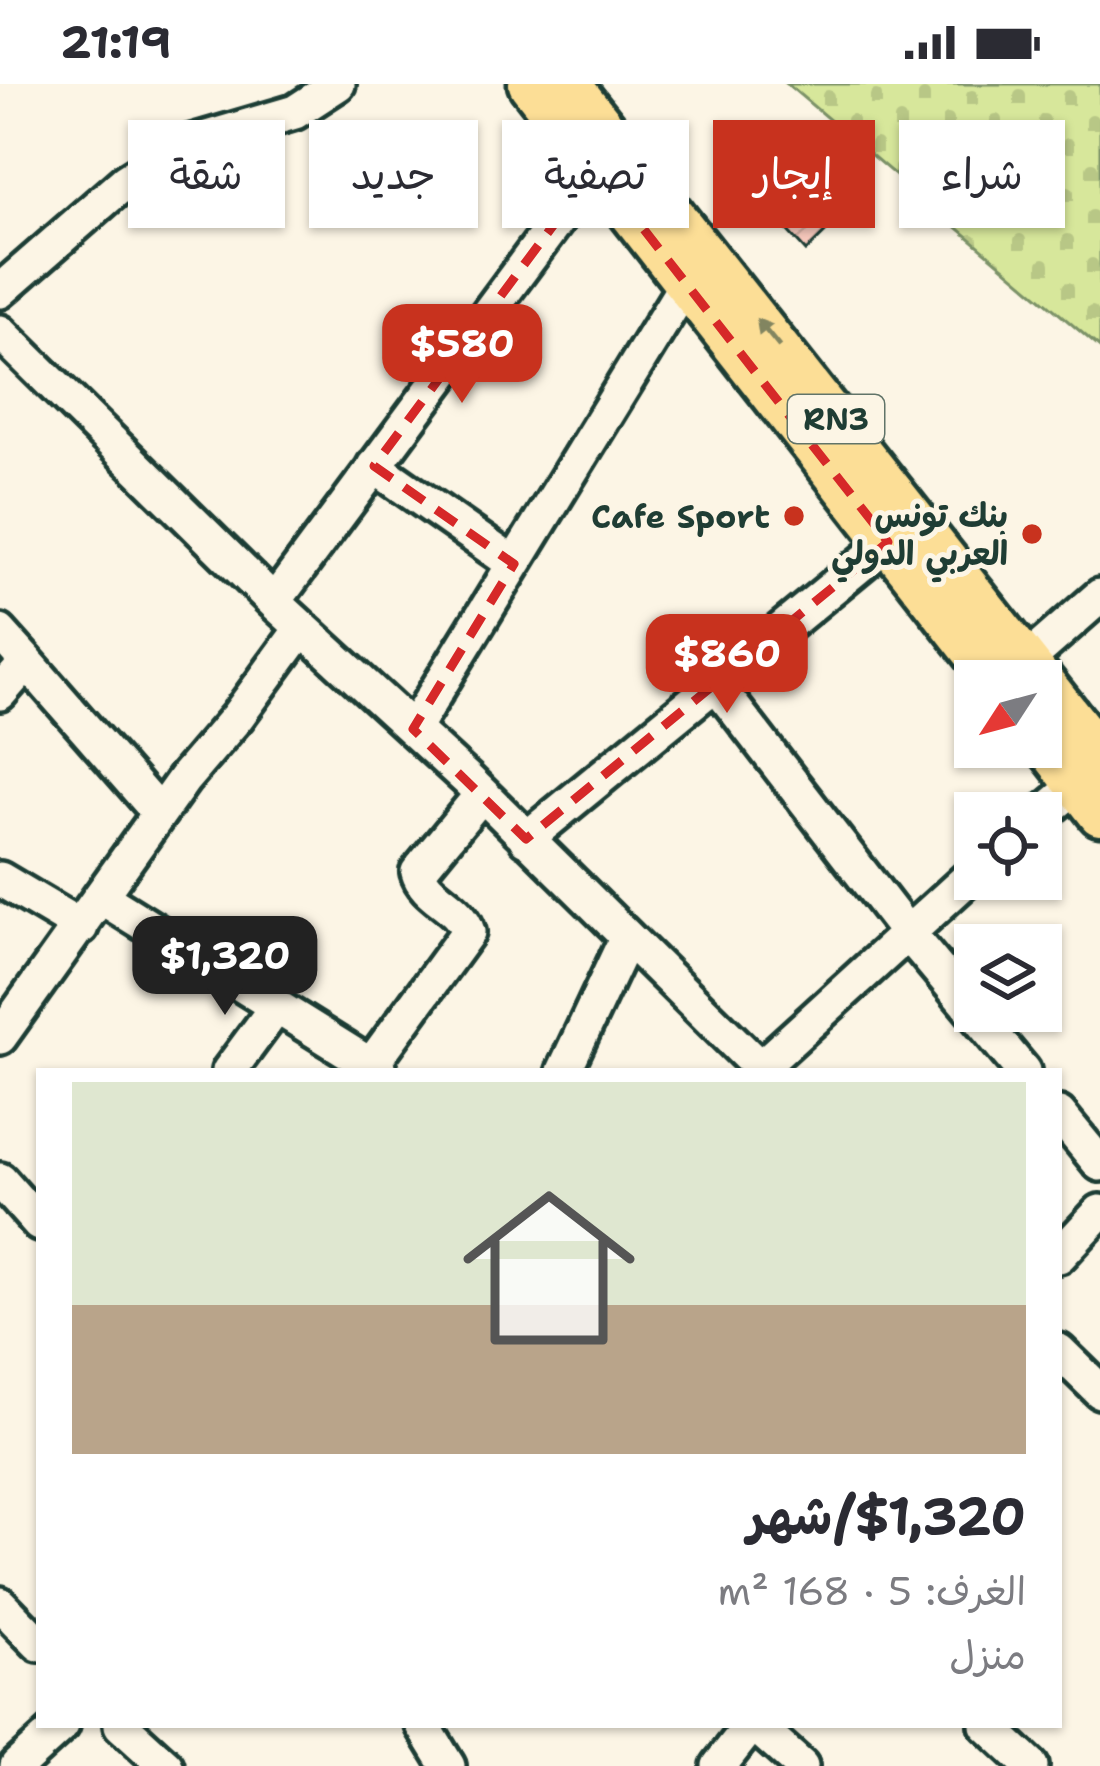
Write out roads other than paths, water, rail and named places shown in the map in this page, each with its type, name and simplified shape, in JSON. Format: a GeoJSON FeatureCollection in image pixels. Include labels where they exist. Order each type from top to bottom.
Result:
{"type":"FeatureCollection","features":[{"type":"Feature","properties":{"kind":"main road","name":"RN3"},"geometry":{"type":"LineString","coordinates":[[530,84],[558,120]]}},
{"type":"Feature","properties":{"kind":"main road","name":"RN3"},"geometry":{"type":"LineString","coordinates":[[569,84],[1004,660]]}},
{"type":"Feature","properties":{"kind":"main road","name":"RN3"},"geometry":{"type":"LineString","coordinates":[[644,228],[888,542],[949,592]]}},
{"type":"Feature","properties":{"kind":"main road","name":"RN3"},"geometry":{"type":"LineString","coordinates":[[1062,742],[1092,785]]}},
{"type":"Feature","properties":{"kind":"main road"},"geometry":{"type":"LineString","coordinates":[[1062,757],[1092,785]]}},
{"type":"Feature","properties":{"kind":"street"},"geometry":{"type":"LineString","coordinates":[[0,291],[126,181],[183,145],[295,112],[338,84]]}},
{"type":"Feature","properties":{"kind":"street"},"geometry":{"type":"LineString","coordinates":[[274,602],[551,228]]}},
{"type":"Feature","properties":{"kind":"street"},"geometry":{"type":"LineString","coordinates":[[412,729],[687,282]]}},
{"type":"Feature","properties":{"kind":"street"},"geometry":{"type":"LineString","coordinates":[[0,332],[274,602],[482,794],[759,1068]]}},
{"type":"Feature","properties":{"kind":"street"},"geometry":{"type":"LineString","coordinates":[[374,466],[514,564]]}},
{"type":"Feature","properties":{"kind":"street"},"geometry":{"type":"LineString","coordinates":[[526,839],[888,542]]}},
{"type":"Feature","properties":{"kind":"street"},"geometry":{"type":"LineString","coordinates":[[1024,660],[1100,596]]}},
{"type":"Feature","properties":{"kind":"street"},"geometry":{"type":"LineString","coordinates":[[0,1037],[159,813],[302,628]]}},
{"type":"Feature","properties":{"kind":"street"},"geometry":{"type":"LineString","coordinates":[[0,632],[159,813]]}},
{"type":"Feature","properties":{"kind":"street"},"geometry":{"type":"LineString","coordinates":[[0,693],[27,662]]}},
{"type":"Feature","properties":{"kind":"street"},"geometry":{"type":"LineString","coordinates":[[714,682],[906,931],[1020,1068]]}},
{"type":"Feature","properties":{"kind":"street"},"geometry":{"type":"LineString","coordinates":[[1062,803],[1092,785]]}},
{"type":"Feature","properties":{"kind":"street"},"geometry":{"type":"LineString","coordinates":[[101,897],[376,1068],[468,932],[458,914],[421,884],[418,872],[482,794]]}},
{"type":"Feature","properties":{"kind":"street"},"geometry":{"type":"LineString","coordinates":[[0,879],[81,927]]}},
{"type":"Feature","properties":{"kind":"street"},"geometry":{"type":"LineString","coordinates":[[763,1068],[954,890]]}},
{"type":"Feature","properties":{"kind":"street"},"geometry":{"type":"LineString","coordinates":[[565,1068],[627,937]]}},
{"type":"Feature","properties":{"kind":"street"},"geometry":{"type":"LineString","coordinates":[[231,1068],[277,1006]]}},
{"type":"Feature","properties":{"kind":"street"},"geometry":{"type":"LineString","coordinates":[[1062,1118],[1100,1164]]}},
{"type":"Feature","properties":{"kind":"street"},"geometry":{"type":"LineString","coordinates":[[0,1180],[36,1221]]}},
{"type":"Feature","properties":{"kind":"street"},"geometry":{"type":"LineString","coordinates":[[1062,1253],[1100,1212]]}},
{"type":"Feature","properties":{"kind":"street"},"geometry":{"type":"LineString","coordinates":[[1062,1354],[1100,1391]]}},
{"type":"Feature","properties":{"kind":"street"},"geometry":{"type":"LineString","coordinates":[[0,1604],[36,1641]]}},
{"type":"Feature","properties":{"kind":"street"},"geometry":{"type":"LineString","coordinates":[[17,1766],[59,1728]]}},
{"type":"Feature","properties":{"kind":"street"},"geometry":{"type":"LineString","coordinates":[[124,1728],[166,1766]]}},
{"type":"Feature","properties":{"kind":"street"},"geometry":{"type":"LineString","coordinates":[[425,1728],[448,1766]]}},
{"type":"Feature","properties":{"kind":"street"},"geometry":{"type":"LineString","coordinates":[[719,1766],[751,1728]]}},
{"type":"Feature","properties":{"kind":"street"},"geometry":{"type":"LineString","coordinates":[[757,1728],[801,1766]]}},
{"type":"Feature","properties":{"kind":"street"},"geometry":{"type":"LineString","coordinates":[[990,1728],[1031,1766]]}},
{"type":"Feature","properties":{"kind":"place","name":"Cafe Sport"},"geometry":{"type":"Point","coordinates":[794,516]}},
{"type":"Feature","properties":{"kind":"place","name":"بنك تونس العربي الدولي"},"geometry":{"type":"Point","coordinates":[1032,534]}}]}
